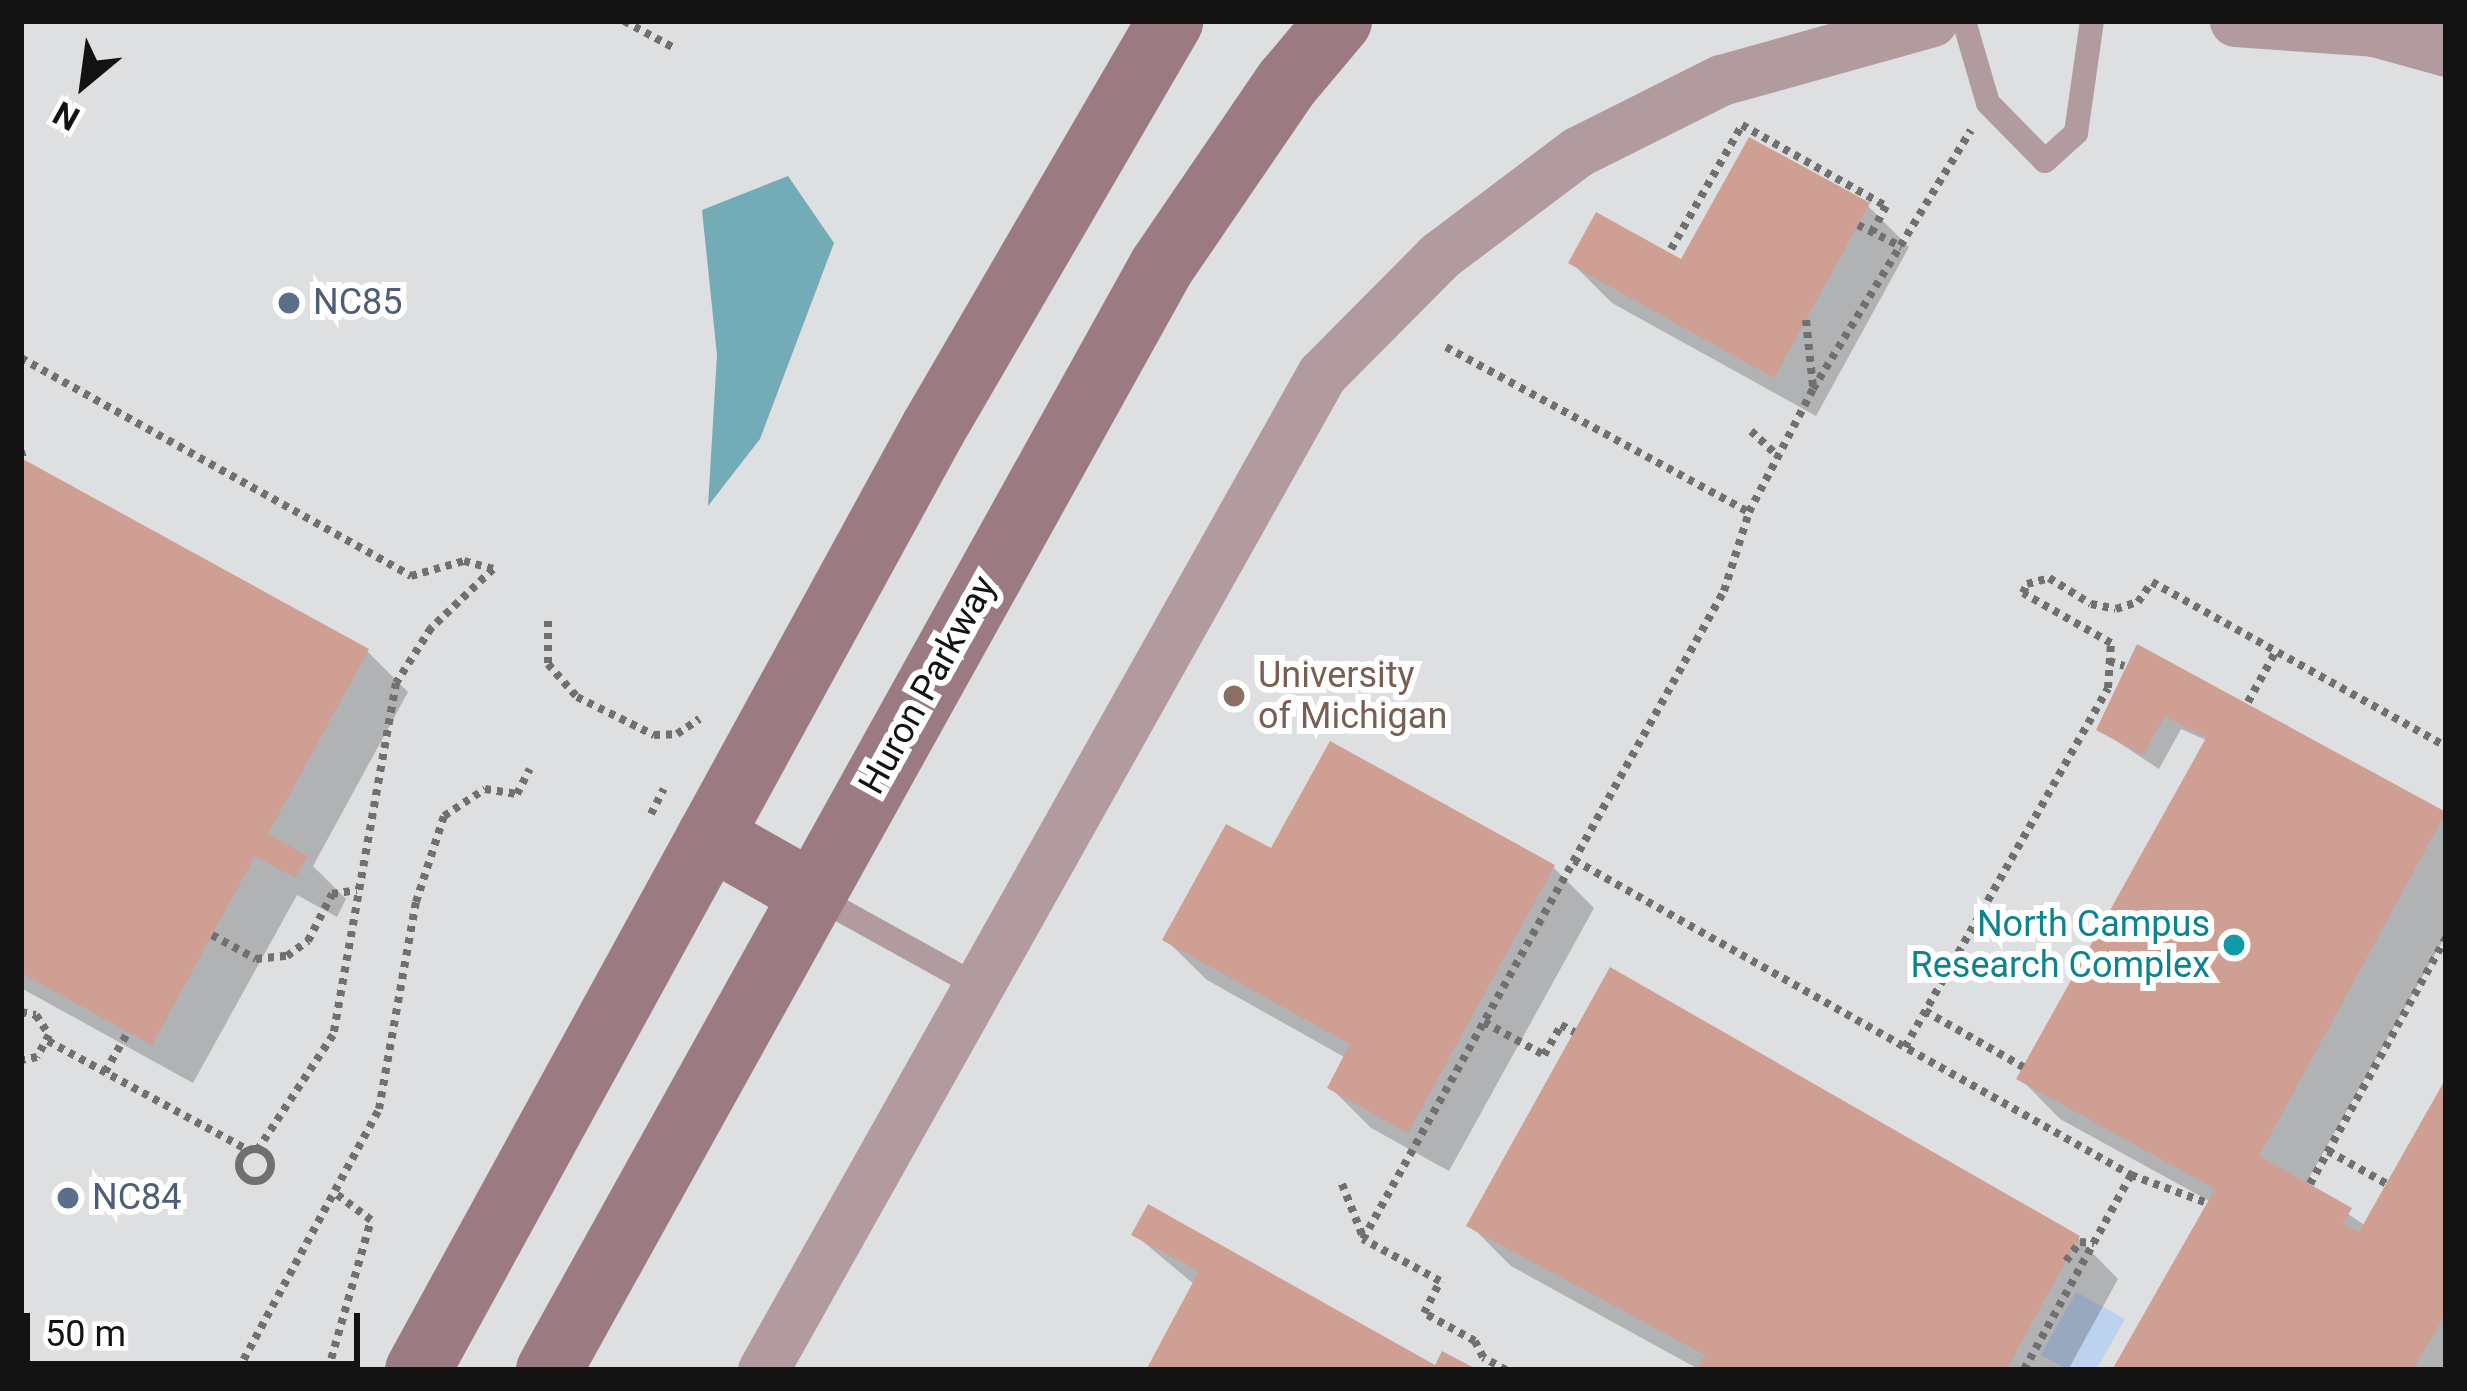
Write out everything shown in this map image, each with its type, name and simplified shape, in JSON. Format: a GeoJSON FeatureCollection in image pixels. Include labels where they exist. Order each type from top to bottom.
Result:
{"type":"FeatureCollection","features":[{"type":"Feature","properties":{"kind":"main road"},"geometry":{"type":"LineString","coordinates":[[418,1370],[680,825],[1169,21]]}},
{"type":"Feature","properties":{"kind":"main road","name":"Huron Parkway"},"geometry":{"type":"LineString","coordinates":[[549,1370],[1162,266],[1339,21]]}},
{"type":"Feature","properties":{"kind":"main road"},"geometry":{"type":"LineString","coordinates":[[680,825],[813,895]]}},
{"type":"Feature","properties":{"kind":"street"},"geometry":{"type":"LineString","coordinates":[[763,1370],[1322,374],[1439,256],[1577,152],[1721,80],[1932,21]]}},
{"type":"Feature","properties":{"kind":"street"},"geometry":{"type":"LineString","coordinates":[[2235,21],[2375,26],[2446,51]]}},
{"type":"Feature","properties":{"kind":"lane"},"geometry":{"type":"LineString","coordinates":[[1964,21],[1988,103],[2045,161],[2075,133],[2092,21]]}},
{"type":"Feature","properties":{"kind":"lane"},"geometry":{"type":"LineString","coordinates":[[813,895],[981,988]]}},
{"type":"Feature","properties":{"kind":"path"},"geometry":{"type":"LineString","coordinates":[[624,21],[676,49]]}},
{"type":"Feature","properties":{"kind":"path"},"geometry":{"type":"LineString","coordinates":[[1364,1239],[1724,591],[1749,512],[1813,389],[1988,103]]}},
{"type":"Feature","properties":{"kind":"path"},"geometry":{"type":"LineString","coordinates":[[1671,249],[1742,125],[1886,206],[1872,232]]}},
{"type":"Feature","properties":{"kind":"path"},"geometry":{"type":"LineString","coordinates":[[1858,225],[1902,247]]}},
{"type":"Feature","properties":{"kind":"path"},"geometry":{"type":"LineString","coordinates":[[1806,320],[1813,389]]}},
{"type":"Feature","properties":{"kind":"path"},"geometry":{"type":"LineString","coordinates":[[1446,347],[1749,512]]}},
{"type":"Feature","properties":{"kind":"path"},"geometry":{"type":"LineString","coordinates":[[21,358],[411,576],[464,561],[493,569],[431,628],[396,683],[333,1035],[253,1149],[48,1041]]}},
{"type":"Feature","properties":{"kind":"path"},"geometry":{"type":"LineString","coordinates":[[1751,431],[1778,456]]}},
{"type":"Feature","properties":{"kind":"path"},"geometry":{"type":"LineString","coordinates":[[1905,1047],[2108,688],[2110,643],[2023,593],[2027,584],[2049,578],[2116,610],[2138,602],[2152,582],[2446,746]]}},
{"type":"Feature","properties":{"kind":"path"},"geometry":{"type":"LineString","coordinates":[[548,621],[548,664],[577,697],[653,735],[677,734],[699,719]]}},
{"type":"Feature","properties":{"kind":"path"},"geometry":{"type":"LineString","coordinates":[[2248,703],[2276,652]]}},
{"type":"Feature","properties":{"kind":"path"},"geometry":{"type":"LineString","coordinates":[[2110,661],[2125,666]]}},
{"type":"Feature","properties":{"kind":"path"},"geometry":{"type":"LineString","coordinates":[[238,1370],[335,1193],[386,1088],[416,902],[444,815],[485,789],[517,794],[530,770]]}},
{"type":"Feature","properties":{"kind":"path"},"geometry":{"type":"LineString","coordinates":[[664,789],[680,825]]}},
{"type":"Feature","properties":{"kind":"path"},"geometry":{"type":"LineString","coordinates":[[1574,860],[2131,1175],[2207,1203]]}},
{"type":"Feature","properties":{"kind":"path"},"geometry":{"type":"LineString","coordinates":[[212,934],[240,954],[287,956],[308,941],[332,894],[356,890]]}},
{"type":"Feature","properties":{"kind":"path"},"geometry":{"type":"LineString","coordinates":[[2310,1184],[2446,938]]}},
{"type":"Feature","properties":{"kind":"path"},"geometry":{"type":"LineString","coordinates":[[1925,1011],[2024,1066]]}},
{"type":"Feature","properties":{"kind":"path"},"geometry":{"type":"LineString","coordinates":[[21,1012],[45,1023],[48,1041],[37,1057],[21,1060]]}},
{"type":"Feature","properties":{"kind":"path"},"geometry":{"type":"LineString","coordinates":[[1484,1022],[1544,1055],[1561,1024],[1574,1032]]}},
{"type":"Feature","properties":{"kind":"path"},"geometry":{"type":"LineString","coordinates":[[105,1072],[128,1032]]}},
{"type":"Feature","properties":{"kind":"path"},"geometry":{"type":"LineString","coordinates":[[2328,1151],[2387,1184]]}},
{"type":"Feature","properties":{"kind":"path"},"geometry":{"type":"LineString","coordinates":[[2024,1370],[2131,1175]]}},
{"type":"Feature","properties":{"kind":"path"},"geometry":{"type":"LineString","coordinates":[[1342,1184],[1364,1239],[1440,1281],[1424,1312],[1506,1370]]}},
{"type":"Feature","properties":{"kind":"path"},"geometry":{"type":"LineString","coordinates":[[328,1370],[371,1220],[335,1193]]}},
{"type":"Feature","properties":{"kind":"path"},"geometry":{"type":"LineString","coordinates":[[2066,1261],[2080,1242],[2094,1243]]}},
{"type":"Feature","properties":{"kind":"shaded area"},"geometry":{"type":"Polygon","coordinates":[[[788,176],[834,243],[760,439],[708,506],[717,355],[702,210],[788,176]]]}},
{"type":"Feature","properties":{"kind":"shaded area"},"geometry":{"type":"Polygon","coordinates":[[[2076,1292],[2125,1319],[2096,1370],[2069,1370],[2041,1355],[2076,1292]]]}},
{"type":"Feature","properties":{"kind":"building"},"geometry":{"type":"Polygon","coordinates":[[[1749,137],[1870,203],[1774,378],[1568,263],[1596,212],[1681,259],[1749,137]]]}},
{"type":"Feature","properties":{"kind":"building"},"geometry":{"type":"Polygon","coordinates":[[[21,458],[369,649],[268,834],[308,856],[295,878],[255,856],[152,1045],[21,973],[21,458]]]}},
{"type":"Feature","properties":{"kind":"building","name":"North Campus Research Complex"},"geometry":{"type":"Polygon","coordinates":[[[2137,644],[2446,812],[2259,1156],[2352,1208],[2343,1224],[2359,1232],[2446,1078],[2446,1313],[2413,1370],[2112,1370],[2215,1189],[2016,1079],[2206,738],[2165,716],[2143,755],[2096,730],[2137,644]]]}},
{"type":"Feature","properties":{"kind":"building"},"geometry":{"type":"Polygon","coordinates":[[[1330,741],[1555,865],[1408,1133],[1327,1088],[1350,1044],[1162,940],[1226,824],[1271,848],[1330,741]]]}},
{"type":"Feature","properties":{"kind":"building"},"geometry":{"type":"Polygon","coordinates":[[[1610,967],[2080,1236],[2006,1370],[1697,1370],[1705,1355],[1466,1226],[1610,967]]]}},
{"type":"Feature","properties":{"kind":"building"},"geometry":{"type":"Polygon","coordinates":[[[1148,1204],[1435,1365],[1442,1351],[1478,1370],[1146,1370],[1199,1271],[1131,1235],[1148,1204]]]}},
{"type":"Feature","properties":{"kind":"place","name":"NC85"},"geometry":{"type":"Point","coordinates":[289,303]}},
{"type":"Feature","properties":{"kind":"place","name":"University of Michigan"},"geometry":{"type":"Point","coordinates":[1234,696]}},
{"type":"Feature","properties":{"kind":"place","name":"North Campus Research Complex"},"geometry":{"type":"Point","coordinates":[2234,945]}},
{"type":"Feature","properties":{"kind":"place","name":"NC84"},"geometry":{"type":"Point","coordinates":[68,1198]}}]}
